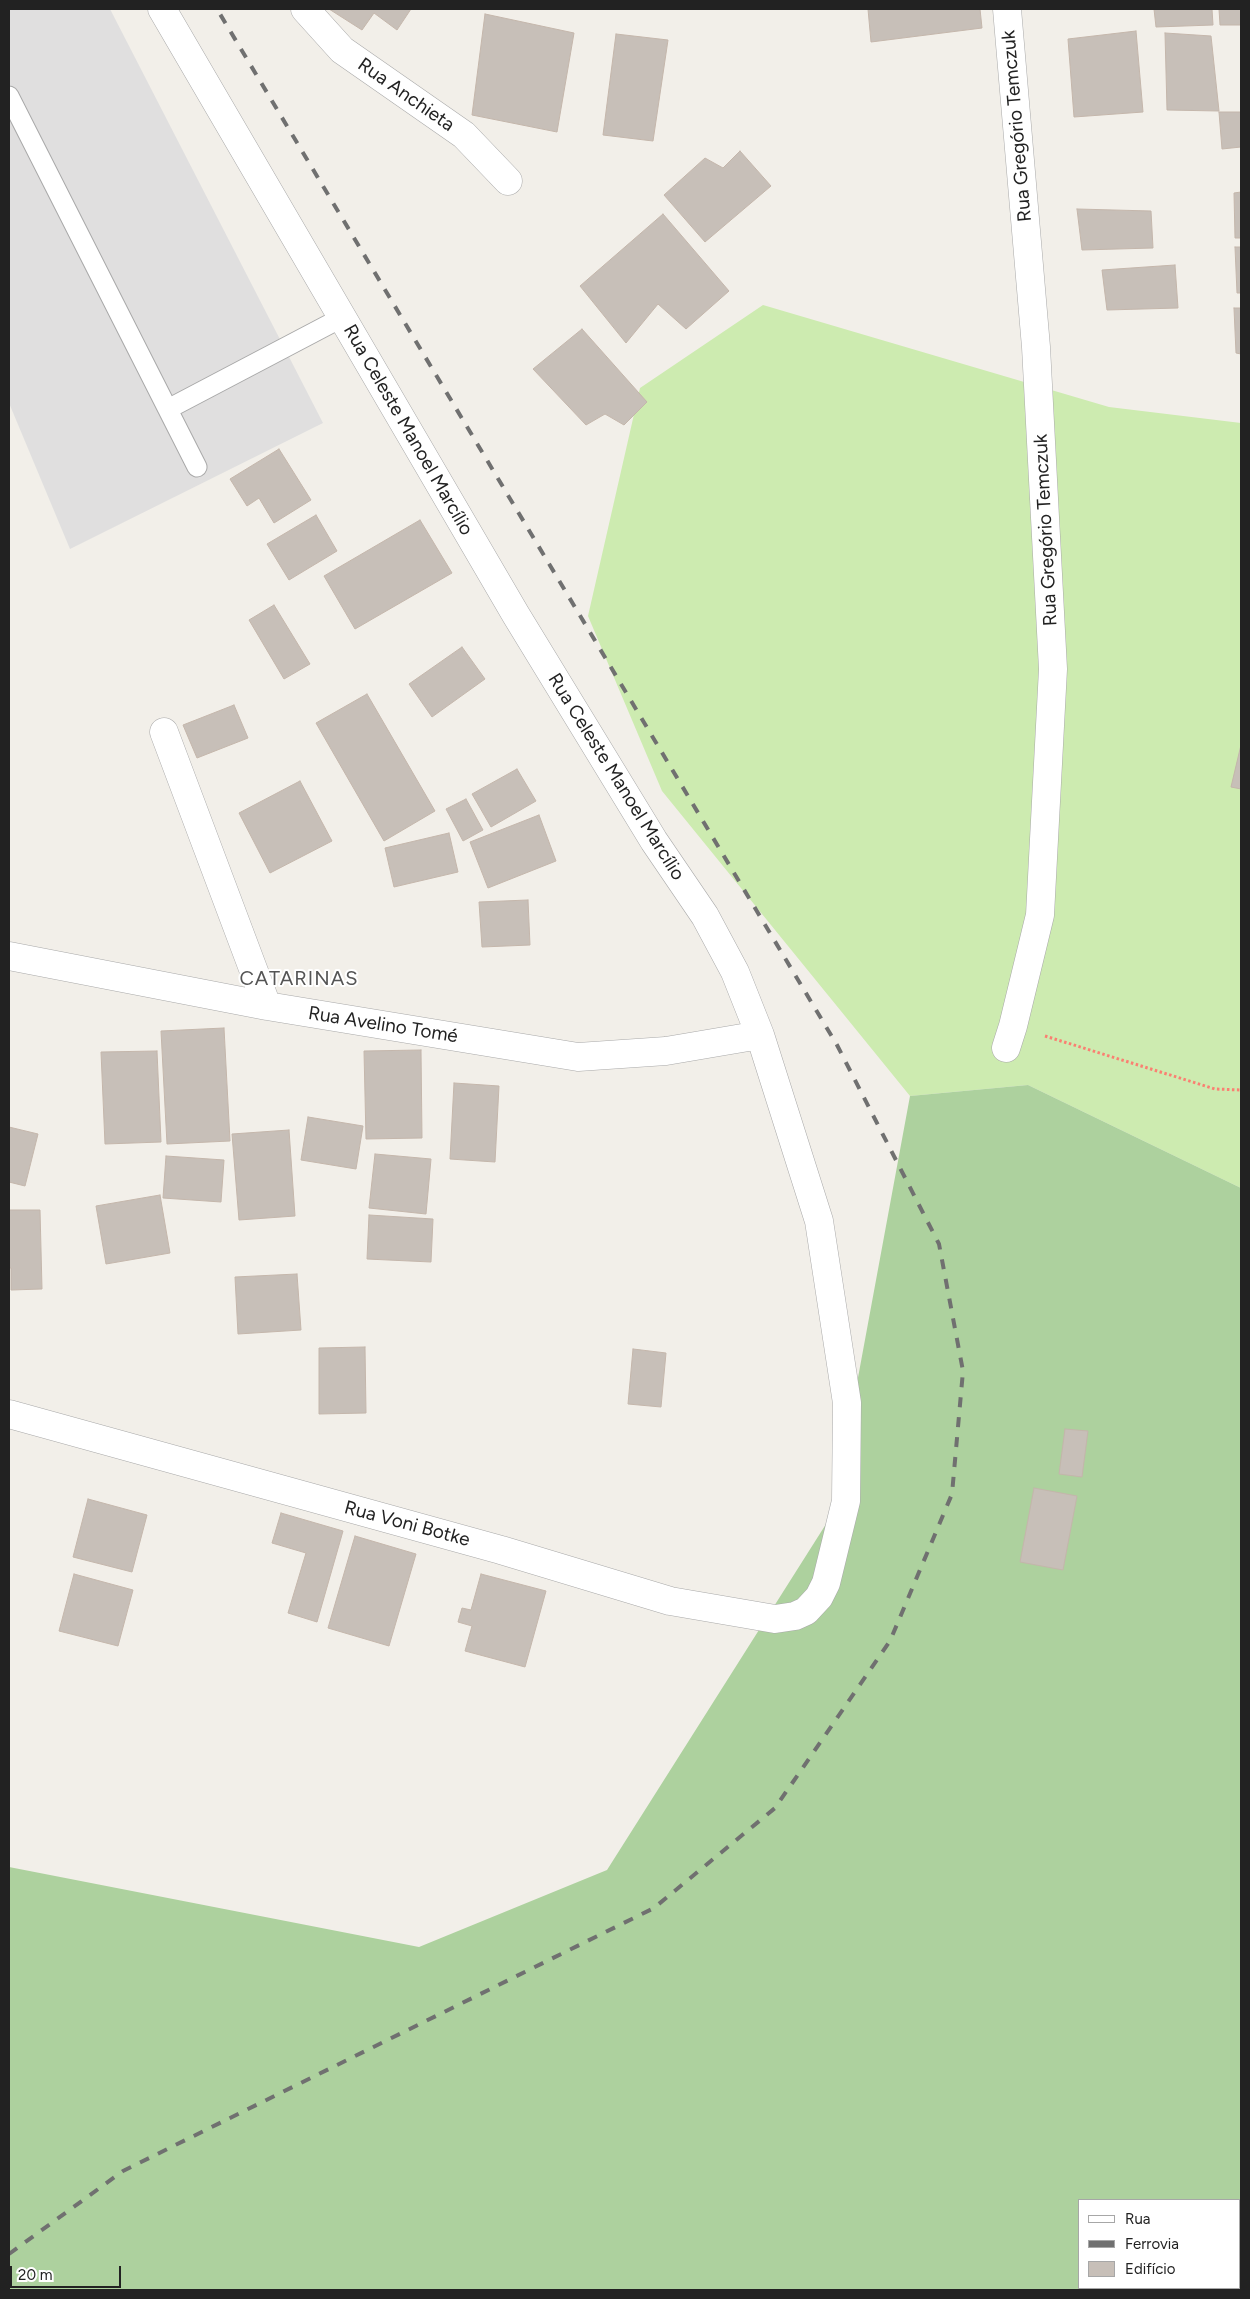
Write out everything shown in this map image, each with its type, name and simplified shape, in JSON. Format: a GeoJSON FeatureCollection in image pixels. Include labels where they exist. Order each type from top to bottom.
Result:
{"type":"FeatureCollection","features":[{"type":"Feature","properties":{"kind":"street","name":"Rua Celeste Manoel Marcílio"},"geometry":{"type":"LineString","coordinates":[[162,9],[516,615],[654,841],[705,916],[734,972],[760,1035],[819,1221],[847,1403],[846,1500],[826,1583],[819,1597],[806,1611]]}},
{"type":"Feature","properties":{"kind":"street","name":"Rua Anchieta"},"geometry":{"type":"LineString","coordinates":[[305,9],[342,50],[464,135],[508,181]]}},
{"type":"Feature","properties":{"kind":"street","name":"Rua Gregório Temczuk"},"geometry":{"type":"LineString","coordinates":[[1007,9],[1036,347],[1053,669],[1040,915],[1010,1037]]}},
{"type":"Feature","properties":{"kind":"street"},"geometry":{"type":"LineString","coordinates":[[164,732],[267,1006]]}},
{"type":"Feature","properties":{"kind":"street","name":"Rua Avelino Tomé"},"geometry":{"type":"LineString","coordinates":[[9,956],[267,1006],[578,1057],[666,1051],[760,1035]]}},
{"type":"Feature","properties":{"kind":"street","name":"Rua Voni Botke"},"geometry":{"type":"LineString","coordinates":[[9,1414],[501,1550],[670,1601],[775,1619],[794,1616],[806,1611]]}},
{"type":"Feature","properties":{"kind":"lane"},"geometry":{"type":"LineString","coordinates":[[9,96],[197,467]]}},
{"type":"Feature","properties":{"kind":"lane"},"geometry":{"type":"LineString","coordinates":[[168,409],[343,318]]}},
{"type":"Feature","properties":{"kind":"path"},"geometry":{"type":"LineString","coordinates":[[1010,1037],[1215,1089],[1241,1090]]}},
{"type":"Feature","properties":{"kind":"shaded area"},"geometry":{"type":"Polygon","coordinates":[[[9,9],[110,9],[323,423],[70,549],[9,403],[9,9]]]}},
{"type":"Feature","properties":{"kind":"green space"},"geometry":{"type":"Polygon","coordinates":[[[763,305],[1109,407],[1241,423],[1241,1188],[1028,1085],[910,1096],[662,791],[588,616],[640,388],[763,305]]]}},
{"type":"Feature","properties":{"kind":"green space"},"geometry":{"type":"Polygon","coordinates":[[[1028,1085],[1241,1188],[1241,2290],[9,2290],[9,1867],[419,1947],[607,1870],[833,1513],[910,1096],[1028,1085]]]}},
{"type":"Feature","properties":{"kind":"building"},"geometry":{"type":"Polygon","coordinates":[[[329,9],[411,9],[397,30],[374,13],[362,30],[329,9]]]}},
{"type":"Feature","properties":{"kind":"building"},"geometry":{"type":"Polygon","coordinates":[[[868,9],[980,9],[982,28],[871,42],[868,9]]]}},
{"type":"Feature","properties":{"kind":"building"},"geometry":{"type":"Polygon","coordinates":[[[1154,9],[1212,9],[1213,25],[1156,27],[1154,9]]]}},
{"type":"Feature","properties":{"kind":"building"},"geometry":{"type":"Polygon","coordinates":[[[1219,9],[1241,9],[1241,25],[1220,25],[1219,9]]]}},
{"type":"Feature","properties":{"kind":"building"},"geometry":{"type":"Polygon","coordinates":[[[485,14],[574,33],[557,132],[472,115],[485,14]]]}},
{"type":"Feature","properties":{"kind":"building"},"geometry":{"type":"Polygon","coordinates":[[[1136,31],[1143,112],[1074,117],[1068,39],[1136,31]]]}},
{"type":"Feature","properties":{"kind":"building"},"geometry":{"type":"Polygon","coordinates":[[[1165,33],[1211,36],[1219,111],[1167,110],[1165,33]]]}},
{"type":"Feature","properties":{"kind":"building"},"geometry":{"type":"Polygon","coordinates":[[[616,34],[668,40],[653,141],[603,135],[616,34]]]}},
{"type":"Feature","properties":{"kind":"building"},"geometry":{"type":"Polygon","coordinates":[[[1219,112],[1241,112],[1241,147],[1222,149],[1219,112]]]}},
{"type":"Feature","properties":{"kind":"building"},"geometry":{"type":"Polygon","coordinates":[[[740,151],[771,186],[705,242],[664,195],[705,158],[723,168],[740,151]]]}},
{"type":"Feature","properties":{"kind":"building"},"geometry":{"type":"Polygon","coordinates":[[[1241,192],[1241,238],[1235,238],[1234,193],[1241,192]]]}},
{"type":"Feature","properties":{"kind":"building"},"geometry":{"type":"Polygon","coordinates":[[[1077,209],[1151,211],[1153,248],[1082,250],[1077,209]]]}},
{"type":"Feature","properties":{"kind":"building"},"geometry":{"type":"Polygon","coordinates":[[[663,214],[729,291],[686,329],[658,304],[626,343],[580,286],[663,214]]]}},
{"type":"Feature","properties":{"kind":"building"},"geometry":{"type":"Polygon","coordinates":[[[1235,247],[1241,247],[1241,293],[1237,293],[1235,247]]]}},
{"type":"Feature","properties":{"kind":"building"},"geometry":{"type":"Polygon","coordinates":[[[1175,265],[1178,308],[1107,310],[1102,270],[1175,265]]]}},
{"type":"Feature","properties":{"kind":"building"},"geometry":{"type":"Polygon","coordinates":[[[1234,308],[1241,308],[1241,354],[1236,353],[1234,308]]]}},
{"type":"Feature","properties":{"kind":"building"},"geometry":{"type":"Polygon","coordinates":[[[582,329],[647,402],[624,425],[605,414],[586,425],[533,369],[582,329]]]}},
{"type":"Feature","properties":{"kind":"building"},"geometry":{"type":"Polygon","coordinates":[[[279,449],[311,500],[274,523],[259,498],[247,506],[230,479],[279,449]]]}},
{"type":"Feature","properties":{"kind":"building"},"geometry":{"type":"Polygon","coordinates":[[[316,515],[337,551],[289,580],[267,544],[316,515]]]}},
{"type":"Feature","properties":{"kind":"building"},"geometry":{"type":"Polygon","coordinates":[[[420,520],[452,573],[355,629],[324,576],[420,520]]]}},
{"type":"Feature","properties":{"kind":"building"},"geometry":{"type":"Polygon","coordinates":[[[274,605],[310,664],[284,679],[249,620],[274,605]]]}},
{"type":"Feature","properties":{"kind":"building"},"geometry":{"type":"Polygon","coordinates":[[[462,647],[485,679],[432,717],[409,684],[462,647]]]}},
{"type":"Feature","properties":{"kind":"building"},"geometry":{"type":"Polygon","coordinates":[[[367,694],[435,811],[384,841],[316,723],[367,694]]]}},
{"type":"Feature","properties":{"kind":"building"},"geometry":{"type":"Polygon","coordinates":[[[234,705],[248,738],[197,758],[183,725],[234,705]]]}},
{"type":"Feature","properties":{"kind":"building"},"geometry":{"type":"Polygon","coordinates":[[[1241,745],[1241,789],[1231,787],[1241,745]]]}},
{"type":"Feature","properties":{"kind":"building"},"geometry":{"type":"Polygon","coordinates":[[[517,769],[536,801],[491,827],[472,794],[517,769]]]}},
{"type":"Feature","properties":{"kind":"building"},"geometry":{"type":"Polygon","coordinates":[[[300,781],[332,841],[270,873],[239,813],[300,781]]]}},
{"type":"Feature","properties":{"kind":"building"},"geometry":{"type":"Polygon","coordinates":[[[466,799],[483,830],[463,841],[446,809],[466,799]]]}},
{"type":"Feature","properties":{"kind":"building"},"geometry":{"type":"Polygon","coordinates":[[[539,815],[556,861],[488,888],[470,842],[539,815]]]}},
{"type":"Feature","properties":{"kind":"building"},"geometry":{"type":"Polygon","coordinates":[[[449,833],[458,872],[394,887],[385,848],[449,833]]]}},
{"type":"Feature","properties":{"kind":"building"},"geometry":{"type":"Polygon","coordinates":[[[528,900],[530,945],[482,947],[479,902],[528,900]]]}},
{"type":"Feature","properties":{"kind":"building"},"geometry":{"type":"Polygon","coordinates":[[[224,1028],[230,1141],[167,1144],[161,1031],[224,1028]]]}},
{"type":"Feature","properties":{"kind":"building"},"geometry":{"type":"Polygon","coordinates":[[[421,1050],[422,1138],[366,1139],[364,1051],[421,1050]]]}},
{"type":"Feature","properties":{"kind":"building"},"geometry":{"type":"Polygon","coordinates":[[[157,1051],[161,1142],[105,1144],[101,1052],[157,1051]]]}},
{"type":"Feature","properties":{"kind":"building"},"geometry":{"type":"Polygon","coordinates":[[[454,1083],[499,1086],[495,1162],[450,1159],[454,1083]]]}},
{"type":"Feature","properties":{"kind":"building"},"geometry":{"type":"Polygon","coordinates":[[[308,1117],[363,1126],[356,1169],[301,1160],[308,1117]]]}},
{"type":"Feature","properties":{"kind":"building"},"geometry":{"type":"Polygon","coordinates":[[[9,1127],[38,1134],[25,1186],[9,1182],[9,1127]]]}},
{"type":"Feature","properties":{"kind":"building"},"geometry":{"type":"Polygon","coordinates":[[[289,1130],[295,1216],[239,1220],[232,1134],[289,1130]]]}},
{"type":"Feature","properties":{"kind":"building"},"geometry":{"type":"Polygon","coordinates":[[[375,1154],[431,1159],[426,1214],[369,1208],[375,1154]]]}},
{"type":"Feature","properties":{"kind":"building"},"geometry":{"type":"Polygon","coordinates":[[[166,1156],[224,1160],[221,1202],[163,1198],[166,1156]]]}},
{"type":"Feature","properties":{"kind":"building"},"geometry":{"type":"Polygon","coordinates":[[[160,1195],[170,1253],[106,1264],[96,1206],[160,1195]]]}},
{"type":"Feature","properties":{"kind":"building"},"geometry":{"type":"Polygon","coordinates":[[[9,1210],[40,1210],[42,1289],[11,1290],[9,1210]]]}},
{"type":"Feature","properties":{"kind":"building"},"geometry":{"type":"Polygon","coordinates":[[[369,1215],[433,1219],[431,1262],[367,1259],[369,1215]]]}},
{"type":"Feature","properties":{"kind":"building"},"geometry":{"type":"Polygon","coordinates":[[[297,1274],[301,1330],[238,1334],[235,1277],[297,1274]]]}},
{"type":"Feature","properties":{"kind":"building"},"geometry":{"type":"Polygon","coordinates":[[[365,1347],[366,1413],[319,1414],[319,1348],[365,1347]]]}},
{"type":"Feature","properties":{"kind":"building"},"geometry":{"type":"Polygon","coordinates":[[[633,1349],[666,1353],[661,1407],[628,1404],[633,1349]]]}},
{"type":"Feature","properties":{"kind":"building"},"geometry":{"type":"Polygon","coordinates":[[[1065,1429],[1088,1431],[1082,1477],[1059,1474],[1065,1429]]]}},
{"type":"Feature","properties":{"kind":"building"},"geometry":{"type":"Polygon","coordinates":[[[1034,1488],[1077,1496],[1063,1570],[1020,1562],[1034,1488]]]}},
{"type":"Feature","properties":{"kind":"building"},"geometry":{"type":"Polygon","coordinates":[[[88,1499],[147,1515],[132,1572],[73,1557],[88,1499]]]}},
{"type":"Feature","properties":{"kind":"building"},"geometry":{"type":"Polygon","coordinates":[[[281,1513],[343,1531],[317,1622],[288,1613],[306,1553],[272,1543],[281,1513]]]}},
{"type":"Feature","properties":{"kind":"building"},"geometry":{"type":"Polygon","coordinates":[[[355,1536],[416,1554],[389,1646],[328,1628],[355,1536]]]}},
{"type":"Feature","properties":{"kind":"building"},"geometry":{"type":"Polygon","coordinates":[[[74,1574],[133,1590],[118,1646],[59,1631],[74,1574]]]}},
{"type":"Feature","properties":{"kind":"building"},"geometry":{"type":"Polygon","coordinates":[[[481,1574],[546,1591],[525,1667],[465,1651],[472,1626],[458,1622],[462,1608],[471,1610],[481,1574]]]}},
{"type":"Feature","properties":{"kind":"railway"},"geometry":{"type":"LineString","coordinates":[[9,2254],[123,2171],[654,1908],[775,1808],[890,1641],[952,1494],[963,1371],[939,1244],[837,1045],[217,9]]}},
{"type":"Feature","properties":{"kind":"district","name":"CATARINAS"},"geometry":{"type":"Point","coordinates":[299,979]}}]}
